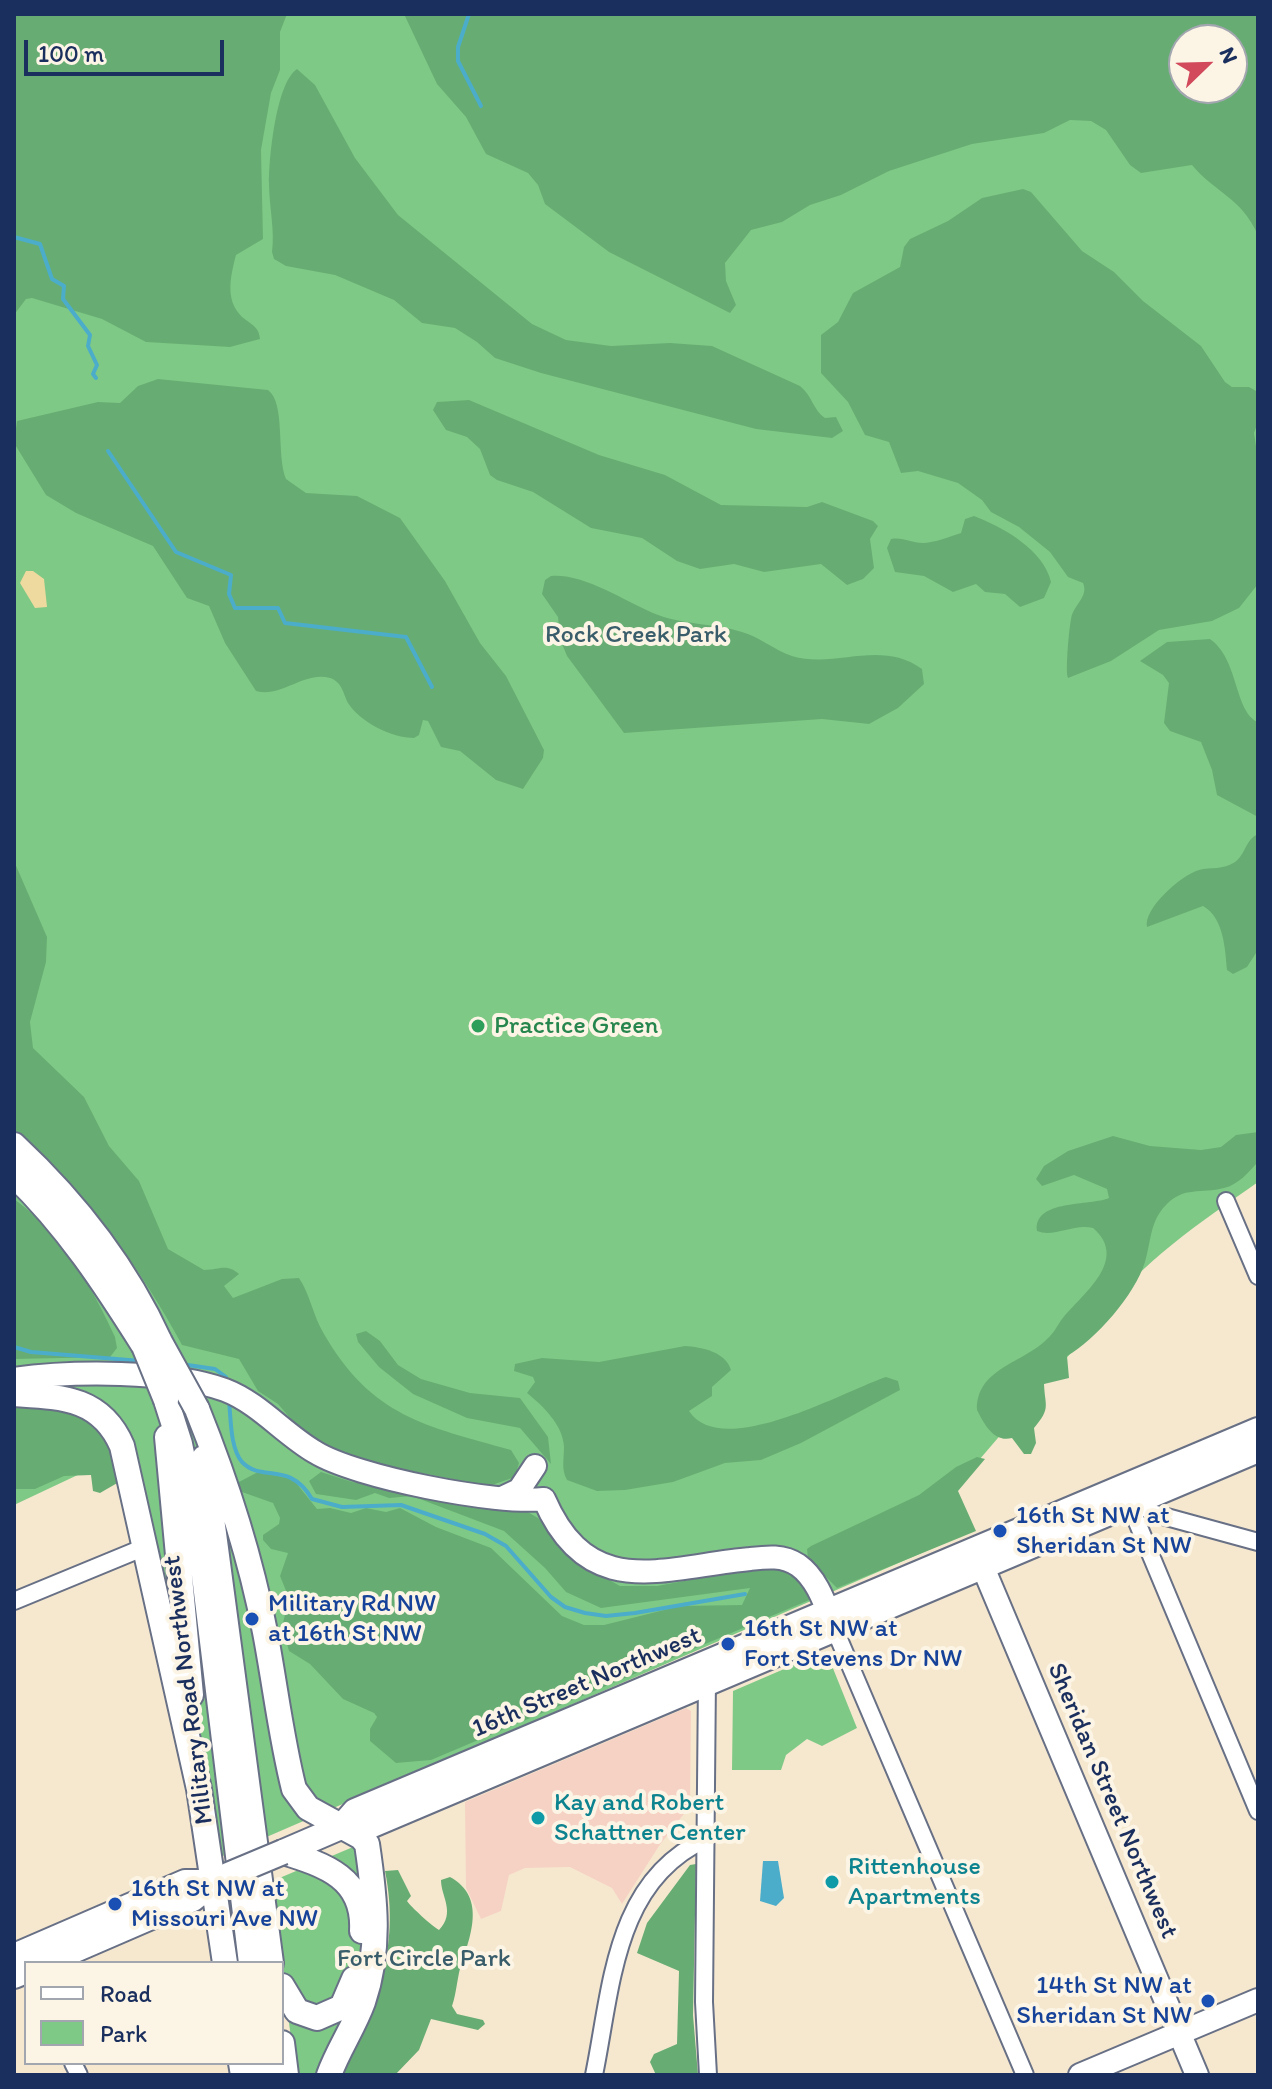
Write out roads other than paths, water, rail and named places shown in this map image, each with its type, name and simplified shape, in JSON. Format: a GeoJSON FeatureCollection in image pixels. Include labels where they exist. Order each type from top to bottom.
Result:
{"type":"FeatureCollection","features":[{"type":"Feature","properties":{"kind":"main road"},"geometry":{"type":"LineString","coordinates":[[14,1145],[57,1187],[106,1249],[148,1317],[152,1344]]}},
{"type":"Feature","properties":{"kind":"main road"},"geometry":{"type":"LineString","coordinates":[[14,1175],[69,1234],[152,1344],[227,1486],[265,1631],[294,1789],[304,1805],[367,1844],[376,1906],[375,1949],[362,2003],[329,2075]]}},
{"type":"Feature","properties":{"kind":"main road"},"geometry":{"type":"LineString","coordinates":[[14,1394],[69,1398],[89,1405],[105,1419],[124,1453],[220,1878],[225,1961]]}},
{"type":"Feature","properties":{"kind":"main road"},"geometry":{"type":"LineString","coordinates":[[183,1406],[168,1472],[199,1789]]}},
{"type":"Feature","properties":{"kind":"main road","name":"Military Road Northwest"},"geometry":{"type":"LineString","coordinates":[[183,1406],[180,1444],[200,1542],[266,1959]]}},
{"type":"Feature","properties":{"kind":"main road","name":"16th Street Northwest"},"geometry":{"type":"LineString","coordinates":[[1134,1493],[1258,1430]]}},
{"type":"Feature","properties":{"kind":"main road","name":"16th Street Northwest"},"geometry":{"type":"LineString","coordinates":[[28,1961],[185,1882],[220,1878],[341,1827],[355,1811],[705,1673],[1134,1493],[1258,1450]]}},
{"type":"Feature","properties":{"kind":"main road"},"geometry":{"type":"LineString","coordinates":[[283,1852],[337,1872],[354,1892],[362,1918],[356,1971],[342,2007],[326,2017],[303,2015],[291,2005],[284,1990]]}},
{"type":"Feature","properties":{"kind":"street"},"geometry":{"type":"LineString","coordinates":[[1226,1201],[1258,1276]]}},
{"type":"Feature","properties":{"kind":"street"},"geometry":{"type":"LineString","coordinates":[[14,1379],[108,1374],[216,1387],[243,1399],[305,1446],[349,1469],[502,1498],[544,1499],[558,1528],[578,1549],[597,1562],[626,1572],[658,1574],[741,1560],[787,1560],[809,1575],[1025,2075]]}},
{"type":"Feature","properties":{"kind":"street"},"geometry":{"type":"LineString","coordinates":[[502,1498],[519,1490],[535,1466]]}},
{"type":"Feature","properties":{"kind":"street"},"geometry":{"type":"LineString","coordinates":[[1134,1493],[1152,1513],[1258,1542]]}},
{"type":"Feature","properties":{"kind":"street"},"geometry":{"type":"LineString","coordinates":[[1134,1493],[1134,1515],[1258,1811]]}},
{"type":"Feature","properties":{"kind":"street"},"geometry":{"type":"LineString","coordinates":[[14,1601],[145,1547]]}},
{"type":"Feature","properties":{"kind":"street","name":"Sheridan Street Northwest"},"geometry":{"type":"LineString","coordinates":[[979,1558],[1197,2075]]}},
{"type":"Feature","properties":{"kind":"street"},"geometry":{"type":"LineString","coordinates":[[705,1673],[704,2002],[708,2075]]}},
{"type":"Feature","properties":{"kind":"street"},"geometry":{"type":"LineString","coordinates":[[594,2075],[624,1926],[673,1856],[706,1839]]}},
{"type":"Feature","properties":{"kind":"street"},"geometry":{"type":"LineString","coordinates":[[1080,2075],[1258,2000]]}},
{"type":"Feature","properties":{"kind":"water"},"geometry":{"type":"Polygon","coordinates":[[[763,1861],[778,1861],[784,1898],[776,1906],[760,1901],[763,1861]]]}},
{"type":"Feature","properties":{"kind":"waterway"},"geometry":{"type":"LineString","coordinates":[[469,14],[458,47],[458,61],[481,106]]}},
{"type":"Feature","properties":{"kind":"waterway"},"geometry":{"type":"LineString","coordinates":[[14,237],[40,244],[52,279],[64,286],[63,299],[90,335],[88,346],[97,365],[93,374],[96,378]]}},
{"type":"Feature","properties":{"kind":"waterway"},"geometry":{"type":"LineString","coordinates":[[108,451],[176,552],[231,575],[229,594],[235,608],[278,608],[285,623],[406,637],[432,687]]}},
{"type":"Feature","properties":{"kind":"waterway"},"geometry":{"type":"LineString","coordinates":[[14,1347],[31,1352],[141,1361]]}},
{"type":"Feature","properties":{"kind":"waterway"},"geometry":{"type":"LineString","coordinates":[[181,1364],[215,1369],[226,1377],[227,1384]]}},
{"type":"Feature","properties":{"kind":"waterway"},"geometry":{"type":"LineString","coordinates":[[229,1401],[235,1449],[242,1462],[250,1468],[294,1480],[312,1499],[342,1507],[401,1505],[485,1534],[506,1546],[551,1597],[565,1607],[606,1616],[745,1594]]}},
{"type":"Feature","properties":{"kind":"place","name":"Practice Green"},"geometry":{"type":"Point","coordinates":[478,1026]}},
{"type":"Feature","properties":{"kind":"place","name":"16th St NW at Sheridan St NW"},"geometry":{"type":"Point","coordinates":[1000,1531]}},
{"type":"Feature","properties":{"kind":"place","name":"Military Rd NW at 16th St NW"},"geometry":{"type":"Point","coordinates":[252,1619]}},
{"type":"Feature","properties":{"kind":"place","name":"16th St NW at Fort Stevens Dr NW"},"geometry":{"type":"Point","coordinates":[728,1644]}},
{"type":"Feature","properties":{"kind":"place","name":"Kay and Robert Schattner Center"},"geometry":{"type":"Point","coordinates":[538,1818]}},
{"type":"Feature","properties":{"kind":"place","name":"Rittenhouse Apartments"},"geometry":{"type":"Point","coordinates":[832,1882]}},
{"type":"Feature","properties":{"kind":"place","name":"16th St NW at Missouri Ave NW"},"geometry":{"type":"Point","coordinates":[115,1904]}},
{"type":"Feature","properties":{"kind":"place","name":"14th St NW at Sheridan St NW"},"geometry":{"type":"Point","coordinates":[1208,2001]}},
{"type":"Feature","properties":{"kind":"park label","name":"Rock Creek Park"},"geometry":{"type":"Point","coordinates":[636,635]}},
{"type":"Feature","properties":{"kind":"park label","name":"Fort Circle Park"},"geometry":{"type":"Point","coordinates":[424,1959]}}]}
